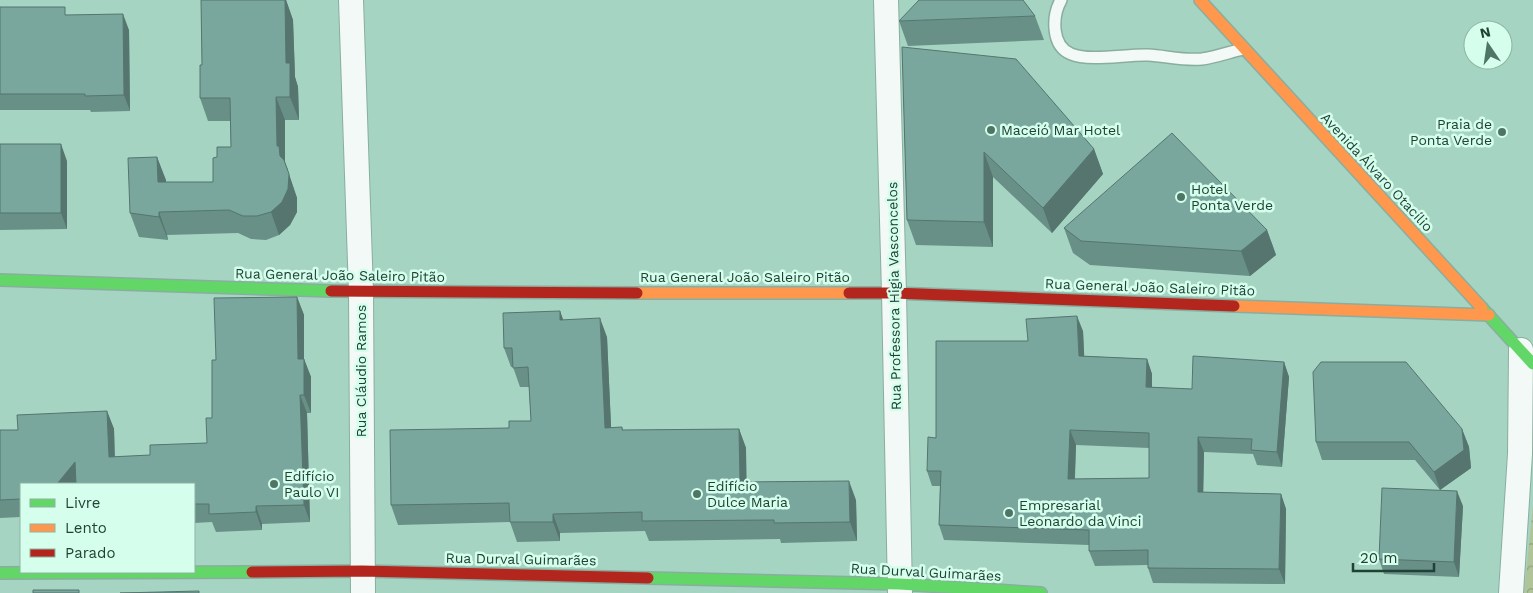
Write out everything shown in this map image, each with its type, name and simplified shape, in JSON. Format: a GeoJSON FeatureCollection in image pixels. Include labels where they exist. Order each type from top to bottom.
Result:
{"type":"FeatureCollection","features":[{"type":"Feature","properties":{"kind":"street","name":"Rua Cláudio Ramos"},"geometry":{"type":"LineString","coordinates":[[351,0],[361,292],[362,582]]}},
{"type":"Feature","properties":{"kind":"street","name":"Rua Professora Higia Vasconcelos"},"geometry":{"type":"LineString","coordinates":[[886,0],[900,588]]}},
{"type":"Feature","properties":{"kind":"street","name":"Avenida Álvaro Otacílio"},"geometry":{"type":"LineString","coordinates":[[1200,0],[1527,357]]}},
{"type":"Feature","properties":{"kind":"street","name":"Rua General João Saleiro Pitão"},"geometry":{"type":"LineString","coordinates":[[0,280],[361,292],[894,293],[1490,315]]}},
{"type":"Feature","properties":{"kind":"street"},"geometry":{"type":"LineString","coordinates":[[1511,593],[1526,448],[1527,357]]}},
{"type":"Feature","properties":{"kind":"street","name":"Rua Durval Guimarães"},"geometry":{"type":"LineString","coordinates":[[0,574],[362,582],[900,588],[1041,593]]}},
{"type":"Feature","properties":{"kind":"lane"},"geometry":{"type":"LineString","coordinates":[[1061,0],[1054,18],[1055,30],[1061,47],[1070,54],[1082,57],[1147,55],[1192,60],[1245,49]]}},
{"type":"Feature","properties":{"kind":"green space"},"geometry":{"type":"Polygon","coordinates":[[[1533,505],[1533,593],[1524,593],[1533,505]]]}},
{"type":"Feature","properties":{"kind":"building"},"geometry":{"type":"Polygon","coordinates":[[[201,0],[285,0],[286,63],[290,63],[290,97],[276,97],[277,146],[279,146],[280,156],[284,160],[289,174],[288,189],[282,202],[271,212],[257,216],[243,216],[229,210],[159,212],[159,217],[130,213],[128,158],[157,157],[158,182],[213,182],[213,158],[217,157],[217,147],[231,147],[230,98],[200,98],[200,65],[202,65],[201,0]]]}},
{"type":"Feature","properties":{"kind":"building"},"geometry":{"type":"Polygon","coordinates":[[[919,0],[1023,0],[1035,16],[899,21],[919,0]]]}},
{"type":"Feature","properties":{"kind":"building"},"geometry":{"type":"Polygon","coordinates":[[[0,7],[65,7],[65,15],[123,14],[124,95],[0,94],[0,7]]]}},
{"type":"Feature","properties":{"kind":"building"},"geometry":{"type":"Polygon","coordinates":[[[902,47],[1016,59],[1094,149],[1043,208],[984,152],[984,222],[907,220],[902,47]]]}},
{"type":"Feature","properties":{"kind":"building"},"geometry":{"type":"Polygon","coordinates":[[[1172,133],[1267,230],[1241,251],[1081,241],[1064,228],[1172,133]]]}},
{"type":"Feature","properties":{"kind":"building"},"geometry":{"type":"Polygon","coordinates":[[[0,144],[61,144],[61,213],[0,213],[0,144]]]}},
{"type":"Feature","properties":{"kind":"building"},"geometry":{"type":"Polygon","coordinates":[[[297,297],[298,359],[304,359],[304,395],[300,395],[304,505],[256,506],[256,512],[209,514],[209,504],[195,504],[195,483],[76,483],[75,462],[58,483],[20,483],[20,499],[0,500],[0,430],[18,430],[17,415],[107,411],[109,457],[150,455],[150,445],[207,443],[206,418],[212,418],[212,360],[216,360],[214,298],[297,297]]]}},
{"type":"Feature","properties":{"kind":"building"},"geometry":{"type":"Polygon","coordinates":[[[560,311],[560,320],[600,318],[605,428],[622,427],[622,430],[739,429],[740,482],[849,481],[850,522],[774,523],[774,520],[642,521],[642,512],[553,514],[553,522],[510,522],[509,503],[391,505],[390,430],[509,428],[509,421],[531,421],[528,367],[513,368],[512,348],[504,348],[503,313],[560,311]]]}},
{"type":"Feature","properties":{"kind":"building"},"geometry":{"type":"Polygon","coordinates":[[[1077,316],[1079,356],[1147,359],[1146,387],[1192,389],[1193,356],[1284,362],[1277,452],[1251,450],[1252,439],[1198,437],[1198,492],[1281,494],[1279,569],[1148,568],[1148,550],[1089,551],[1089,530],[939,525],[941,471],[927,471],[928,437],[936,438],[936,341],[1028,341],[1026,319],[1077,316]],[[1070,430],[1068,479],[1149,478],[1149,433],[1070,430]]]}},
{"type":"Feature","properties":{"kind":"building"},"geometry":{"type":"Polygon","coordinates":[[[1321,362],[1406,362],[1462,429],[1464,450],[1434,472],[1409,442],[1316,442],[1313,372],[1321,362]]]}},
{"type":"Feature","properties":{"kind":"building"},"geometry":{"type":"Polygon","coordinates":[[[1382,488],[1457,491],[1454,562],[1379,559],[1382,488]]]}},
{"type":"Feature","properties":{"kind":"building"},"geometry":{"type":"Polygon","coordinates":[[[33,590],[79,590],[79,593],[33,593],[33,590]]]}},
{"type":"Feature","properties":{"kind":"building"},"geometry":{"type":"Polygon","coordinates":[[[199,591],[199,593],[120,593],[199,591]]]}},
{"type":"Feature","properties":{"kind":"traffic: fast"},"geometry":{"type":"LineString","coordinates":[[0,280],[331,291]]}},
{"type":"Feature","properties":{"kind":"traffic: fast"},"geometry":{"type":"LineString","coordinates":[[1482,308],[1533,364]]}},
{"type":"Feature","properties":{"kind":"traffic: fast"},"geometry":{"type":"LineString","coordinates":[[195,572],[252,572]]}},
{"type":"Feature","properties":{"kind":"traffic: fast"},"geometry":{"type":"LineString","coordinates":[[0,573],[20,573]]}},
{"type":"Feature","properties":{"kind":"traffic: fast"},"geometry":{"type":"LineString","coordinates":[[648,578],[900,584],[1041,593]]}},
{"type":"Feature","properties":{"kind":"traffic: slow"},"geometry":{"type":"LineString","coordinates":[[1200,0],[1482,308]]}},
{"type":"Feature","properties":{"kind":"traffic: slow"},"geometry":{"type":"LineString","coordinates":[[637,293],[849,293]]}},
{"type":"Feature","properties":{"kind":"traffic: slow"},"geometry":{"type":"LineString","coordinates":[[1234,306],[1489,315]]}},
{"type":"Feature","properties":{"kind":"traffic: jam"},"geometry":{"type":"LineString","coordinates":[[331,291],[637,293]]}},
{"type":"Feature","properties":{"kind":"traffic: jam"},"geometry":{"type":"LineString","coordinates":[[849,293],[894,293],[1234,306]]}},
{"type":"Feature","properties":{"kind":"traffic: jam"},"geometry":{"type":"LineString","coordinates":[[252,572],[362,571],[648,578]]}},
{"type":"Feature","properties":{"kind":"place","name":"Maceió Mar Hotel"},"geometry":{"type":"Point","coordinates":[991,130]}},
{"type":"Feature","properties":{"kind":"place","name":"Praia de Ponta Verde"},"geometry":{"type":"Point","coordinates":[1502,132]}},
{"type":"Feature","properties":{"kind":"place","name":"Hotel Ponta Verde"},"geometry":{"type":"Point","coordinates":[1181,197]}},
{"type":"Feature","properties":{"kind":"place","name":"Edifício Paulo VI"},"geometry":{"type":"Point","coordinates":[274,484]}},
{"type":"Feature","properties":{"kind":"place","name":"Edifício Dulce Maria"},"geometry":{"type":"Point","coordinates":[697,494]}},
{"type":"Feature","properties":{"kind":"place","name":"Empresarial Leonardo da Vinci"},"geometry":{"type":"Point","coordinates":[1009,513]}}]}
